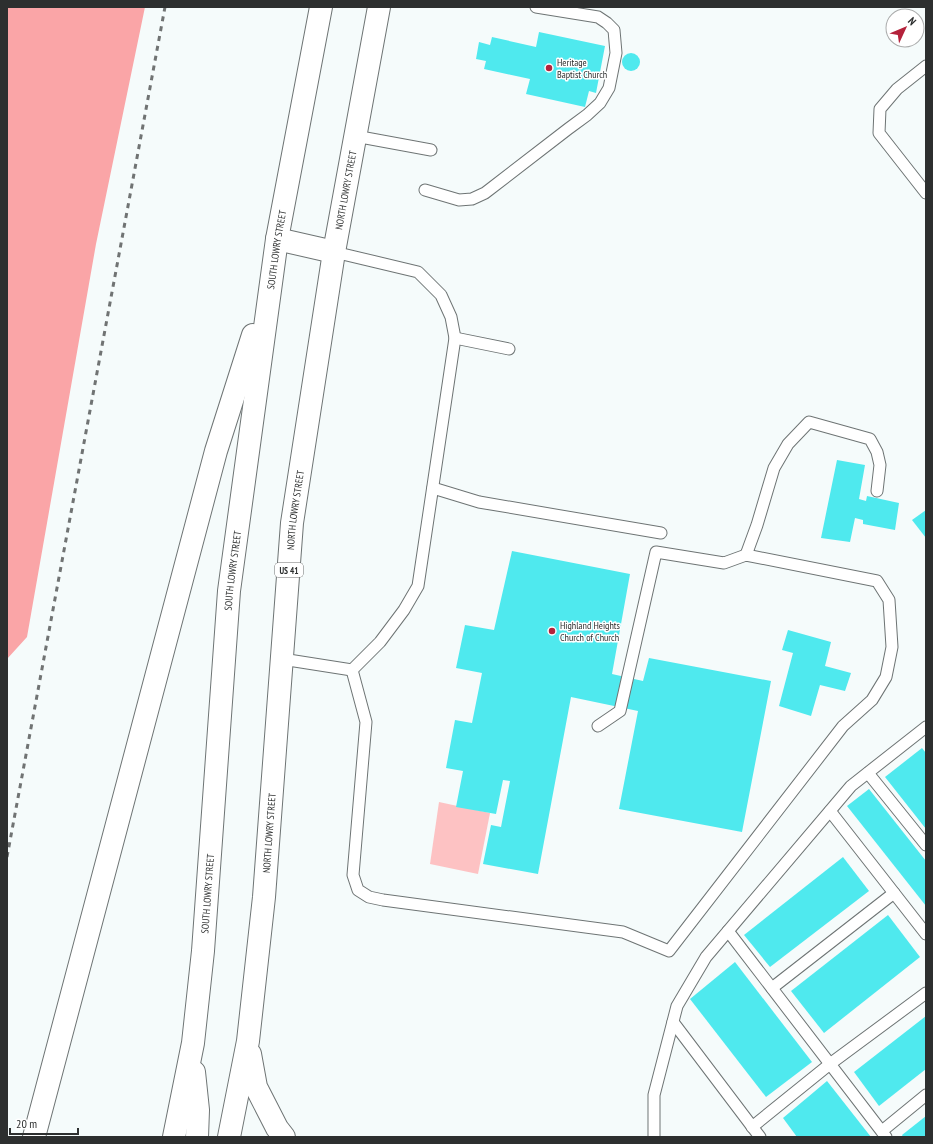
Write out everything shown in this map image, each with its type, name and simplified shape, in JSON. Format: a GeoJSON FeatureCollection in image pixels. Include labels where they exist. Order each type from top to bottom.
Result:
{"type":"FeatureCollection","features":[{"type":"Feature","properties":{"kind":"main road","name":"SOUTH LOWRY STREET"},"geometry":{"type":"LineString","coordinates":[[174,1137],[193,1043],[203,951],[229,591],[271,278],[321,7]]}},
{"type":"Feature","properties":{"kind":"main road","name":"NORTH LOWRY STREET"},"geometry":{"type":"LineString","coordinates":[[229,1137],[248,1041],[264,897],[292,523],[334,252],[379,7]]}},
{"type":"Feature","properties":{"kind":"main road"},"geometry":{"type":"LineString","coordinates":[[277,240],[334,252]]}},
{"type":"Feature","properties":{"kind":"main road"},"geometry":{"type":"LineString","coordinates":[[34,1137],[216,451],[271,278]]}},
{"type":"Feature","properties":{"kind":"main road"},"geometry":{"type":"LineString","coordinates":[[248,1041],[256,1088],[277,1128],[284,1137]]}},
{"type":"Feature","properties":{"kind":"main road"},"geometry":{"type":"LineString","coordinates":[[193,1043],[194,1074],[198,1110],[197,1137]]}},
{"type":"Feature","properties":{"kind":"lane"},"geometry":{"type":"LineString","coordinates":[[425,190],[459,200],[472,199],[485,193],[586,116],[600,103],[609,88],[616,53],[614,30],[607,23],[598,18],[536,7]]}},
{"type":"Feature","properties":{"kind":"lane"},"geometry":{"type":"LineString","coordinates":[[926,66],[897,89],[880,109],[879,133],[926,193]]}},
{"type":"Feature","properties":{"kind":"lane"},"geometry":{"type":"LineString","coordinates":[[355,136],[431,150]]}},
{"type":"Feature","properties":{"kind":"lane"},"geometry":{"type":"LineString","coordinates":[[334,252],[418,272],[441,295],[451,317],[455,338],[418,586],[404,610],[380,642],[352,670]]}},
{"type":"Feature","properties":{"kind":"lane"},"geometry":{"type":"LineString","coordinates":[[455,338],[509,349]]}},
{"type":"Feature","properties":{"kind":"lane"},"geometry":{"type":"LineString","coordinates":[[746,555],[757,525],[774,468],[788,444],[809,422],[870,439],[880,465],[877,491]]}},
{"type":"Feature","properties":{"kind":"lane"},"geometry":{"type":"LineString","coordinates":[[432,488],[479,502],[661,532]]}},
{"type":"Feature","properties":{"kind":"lane"},"geometry":{"type":"LineString","coordinates":[[352,670],[366,722],[353,875],[358,890],[369,897],[383,900],[623,932],[669,950],[843,726],[872,700],[886,677],[892,647],[889,600],[877,581],[746,555],[724,563],[656,552],[620,710],[598,726]]}},
{"type":"Feature","properties":{"kind":"lane"},"geometry":{"type":"LineString","coordinates":[[282,659],[352,670]]}},
{"type":"Feature","properties":{"kind":"lane"},"geometry":{"type":"LineString","coordinates":[[654,1137],[654,1095],[677,1006],[706,957],[851,786],[925,729]]}},
{"type":"Feature","properties":{"kind":"lane"},"geometry":{"type":"LineString","coordinates":[[868,773],[926,845]]}},
{"type":"Feature","properties":{"kind":"lane"},"geometry":{"type":"LineString","coordinates":[[830,811],[926,934]]}},
{"type":"Feature","properties":{"kind":"lane"},"geometry":{"type":"LineString","coordinates":[[772,988],[894,893]]}},
{"type":"Feature","properties":{"kind":"lane"},"geometry":{"type":"LineString","coordinates":[[728,931],[884,1134],[926,1095]]}},
{"type":"Feature","properties":{"kind":"lane"},"geometry":{"type":"LineString","coordinates":[[752,1127],[830,1064],[926,993]]}},
{"type":"Feature","properties":{"kind":"lane"},"geometry":{"type":"LineString","coordinates":[[673,1022],[760,1137]]}},
{"type":"Feature","properties":{"kind":"shaded area"},"geometry":{"type":"Polygon","coordinates":[[[7,7],[145,7],[96,244],[27,637],[7,659],[7,7]]]}},
{"type":"Feature","properties":{"kind":"shaded area"},"geometry":{"type":"Polygon","coordinates":[[[439,802],[490,813],[478,874],[430,864],[439,802]]]}},
{"type":"Feature","properties":{"kind":"building"},"geometry":{"type":"Polygon","coordinates":[[[539,32],[605,46],[596,93],[589,91],[585,107],[526,94],[530,79],[484,69],[486,61],[476,59],[479,42],[490,45],[492,37],[536,47],[539,32]]]}},
{"type":"Feature","properties":{"kind":"building"},"geometry":{"type":"Polygon","coordinates":[[[631,53],[637,56],[640,62],[637,68],[631,71],[625,68],[622,62],[625,56],[631,53]]]}},
{"type":"Feature","properties":{"kind":"building"},"geometry":{"type":"Polygon","coordinates":[[[837,460],[865,465],[859,499],[866,501],[867,496],[899,503],[895,530],[863,524],[863,520],[855,518],[850,542],[821,538],[837,460]]]}},
{"type":"Feature","properties":{"kind":"building"},"geometry":{"type":"Polygon","coordinates":[[[926,510],[926,538],[912,520],[926,510]]]}},
{"type":"Feature","properties":{"kind":"building"},"geometry":{"type":"Polygon","coordinates":[[[512,551],[630,574],[612,674],[643,681],[649,658],[771,681],[742,832],[619,809],[638,711],[571,697],[538,874],[483,864],[491,825],[501,827],[510,781],[503,780],[496,814],[456,807],[463,771],[446,768],[455,720],[472,723],[482,673],[456,668],[465,625],[494,630],[512,551]]]}},
{"type":"Feature","properties":{"kind":"building"},"geometry":{"type":"Polygon","coordinates":[[[788,630],[831,642],[825,666],[851,673],[845,691],[820,685],[811,716],[779,706],[793,653],[782,650],[788,630]]]}},
{"type":"Feature","properties":{"kind":"building"},"geometry":{"type":"Polygon","coordinates":[[[922,748],[926,753],[926,829],[885,777],[922,748]]]}},
{"type":"Feature","properties":{"kind":"building"},"geometry":{"type":"Polygon","coordinates":[[[869,789],[926,861],[926,906],[847,806],[869,789]]]}},
{"type":"Feature","properties":{"kind":"building"},"geometry":{"type":"Polygon","coordinates":[[[843,857],[869,891],[770,967],[744,935],[843,857]]]}},
{"type":"Feature","properties":{"kind":"building"},"geometry":{"type":"Polygon","coordinates":[[[888,915],[920,957],[824,1033],[791,991],[888,915]]]}},
{"type":"Feature","properties":{"kind":"building"},"geometry":{"type":"Polygon","coordinates":[[[735,962],[812,1062],[766,1097],[690,999],[735,962]]]}},
{"type":"Feature","properties":{"kind":"building"},"geometry":{"type":"Polygon","coordinates":[[[926,1016],[926,1069],[879,1106],[854,1072],[926,1016]]]}},
{"type":"Feature","properties":{"kind":"building"},"geometry":{"type":"Polygon","coordinates":[[[827,1081],[871,1137],[797,1137],[783,1118],[827,1081]]]}},
{"type":"Feature","properties":{"kind":"building"},"geometry":{"type":"Polygon","coordinates":[[[926,1116],[926,1137],[903,1137],[902,1135],[926,1116]]]}},
{"type":"Feature","properties":{"kind":"railway"},"geometry":{"type":"LineString","coordinates":[[7,857],[165,7]]}},
{"type":"Feature","properties":{"kind":"place","name":"Heritage Baptist Church"},"geometry":{"type":"Point","coordinates":[549,68]}},
{"type":"Feature","properties":{"kind":"place","name":"Highland Heights Church of Church"},"geometry":{"type":"Point","coordinates":[552,631]}}]}
